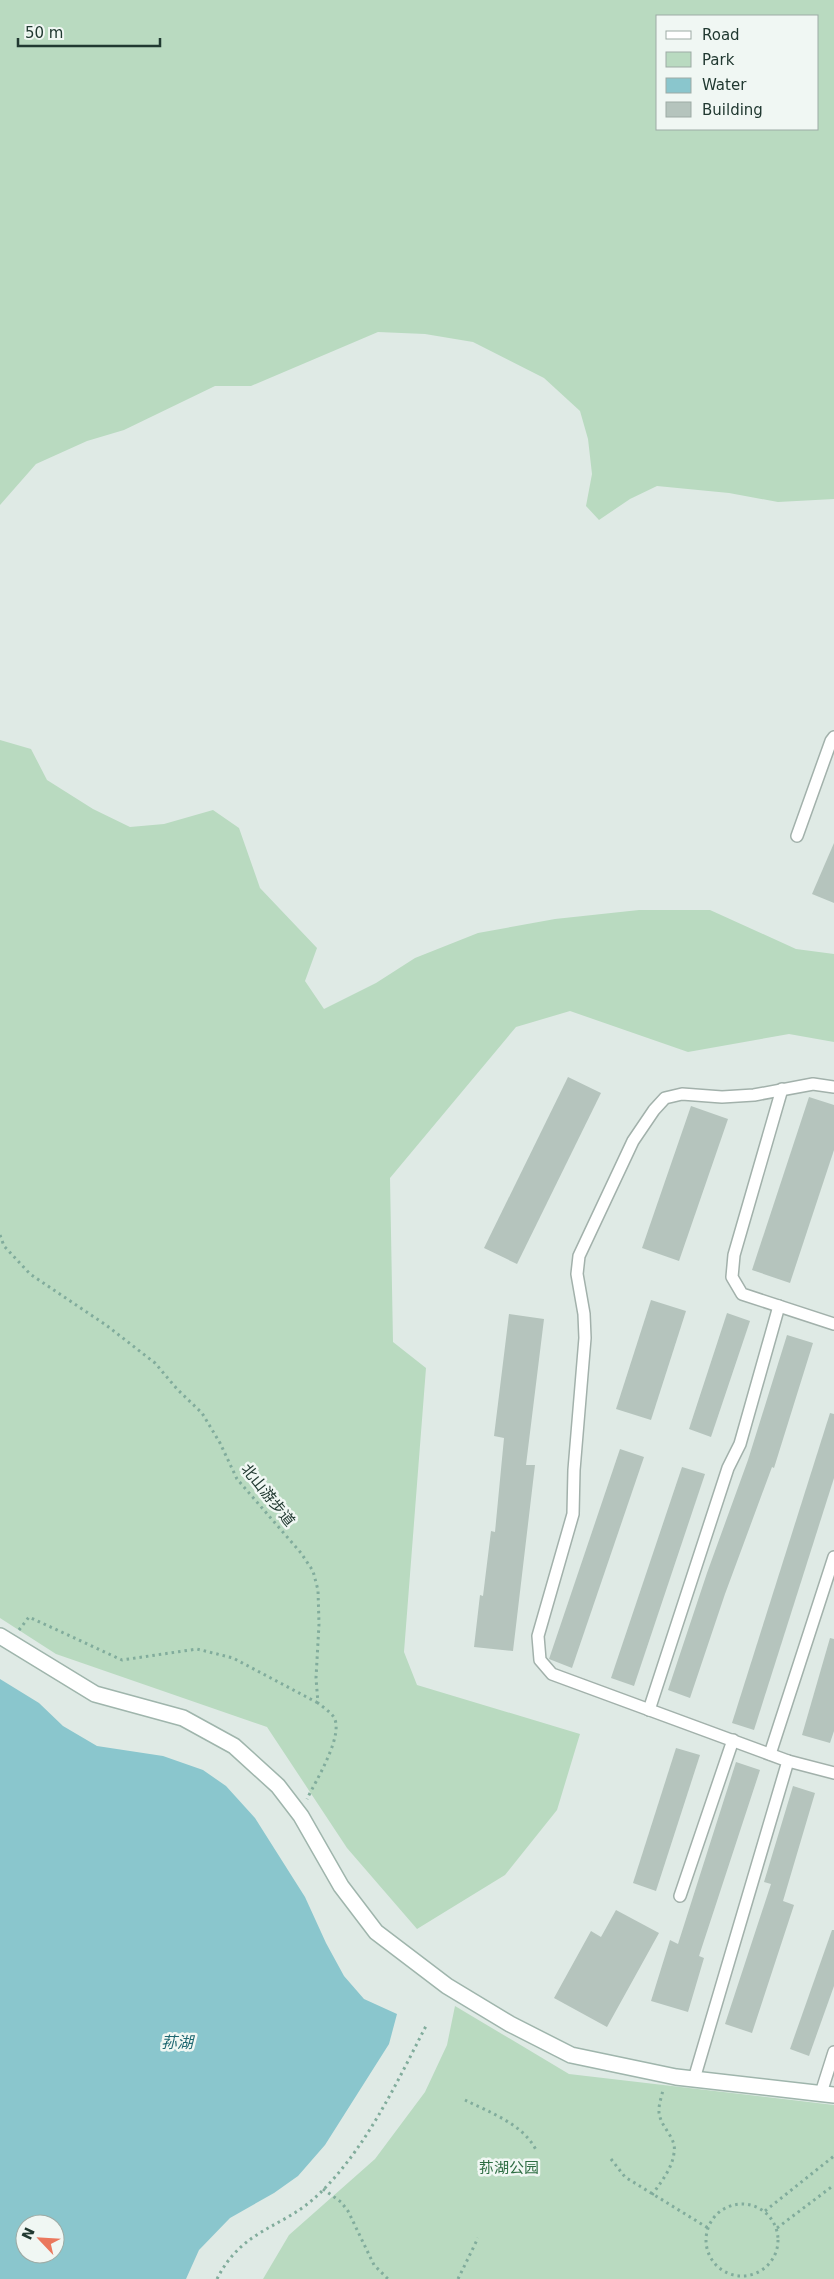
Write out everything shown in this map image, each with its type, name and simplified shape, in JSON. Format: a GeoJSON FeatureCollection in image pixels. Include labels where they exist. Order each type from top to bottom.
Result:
{"type":"FeatureCollection","features":[{"type":"Feature","properties":{"kind":"main road"},"geometry":{"type":"LineString","coordinates":[[4,1639],[95,1694],[183,1718],[234,1746],[278,1786],[301,1816],[341,1886],[376,1932],[447,1986],[510,2024],[571,2055],[667,2075],[828,2094]]}},
{"type":"Feature","properties":{"kind":"lane"},"geometry":{"type":"LineString","coordinates":[[797,836],[834,737]]}},
{"type":"Feature","properties":{"kind":"lane"},"geometry":{"type":"LineString","coordinates":[[834,1087],[813,1084],[754,1094],[722,1097],[682,1094],[665,1098],[654,1110],[633,1141],[579,1256],[577,1274],[584,1314],[585,1338],[574,1470],[574,1514],[538,1636],[540,1660],[552,1674],[788,1761],[834,1773]]}},
{"type":"Feature","properties":{"kind":"lane"},"geometry":{"type":"LineString","coordinates":[[782,1089],[734,1255],[732,1277],[742,1294],[834,1324]]}},
{"type":"Feature","properties":{"kind":"lane"},"geometry":{"type":"LineString","coordinates":[[649,1710],[728,1468],[740,1444],[779,1306]]}},
{"type":"Feature","properties":{"kind":"lane"},"geometry":{"type":"LineString","coordinates":[[770,1754],[834,1558]]}},
{"type":"Feature","properties":{"kind":"lane"},"geometry":{"type":"LineString","coordinates":[[680,1896],[733,1740]]}},
{"type":"Feature","properties":{"kind":"lane"},"geometry":{"type":"LineString","coordinates":[[694,2079],[788,1761]]}},
{"type":"Feature","properties":{"kind":"lane"},"geometry":{"type":"LineString","coordinates":[[828,2094],[834,2052]]}},
{"type":"Feature","properties":{"kind":"path","name":"北山游步道"},"geometry":{"type":"LineString","coordinates":[[0,1235],[4,1246],[30,1274],[106,1325],[155,1363],[177,1389],[202,1413],[220,1443],[237,1479],[301,1553],[313,1571],[318,1590],[319,1624],[316,1678],[318,1703]]}},
{"type":"Feature","properties":{"kind":"path"},"geometry":{"type":"LineString","coordinates":[[4,1639],[29,1617],[122,1660],[198,1650],[232,1658],[318,1703],[334,1717],[337,1732],[329,1754],[303,1806],[301,1816]]}},
{"type":"Feature","properties":{"kind":"path"},"geometry":{"type":"LineString","coordinates":[[216,2279],[238,2248],[266,2228],[298,2210],[323,2189],[366,2134],[404,2070],[427,2024]]}},
{"type":"Feature","properties":{"kind":"path"},"geometry":{"type":"LineString","coordinates":[[652,2195],[669,2168],[675,2151],[670,2136],[660,2118],[659,2107],[667,2075]]}},
{"type":"Feature","properties":{"kind":"path"},"geometry":{"type":"LineString","coordinates":[[465,2100],[510,2124],[531,2140],[536,2150]]}},
{"type":"Feature","properties":{"kind":"path"},"geometry":{"type":"LineString","coordinates":[[765,2211],[834,2156]]}},
{"type":"Feature","properties":{"kind":"path"},"geometry":{"type":"LineString","coordinates":[[611,2159],[625,2178],[708,2228]]}},
{"type":"Feature","properties":{"kind":"path"},"geometry":{"type":"LineString","coordinates":[[777,2228],[834,2185]]}},
{"type":"Feature","properties":{"kind":"path"},"geometry":{"type":"LineString","coordinates":[[323,2189],[341,2202],[348,2211],[374,2265],[388,2279]]}},
{"type":"Feature","properties":{"kind":"path"},"geometry":{"type":"LineString","coordinates":[[735,2205],[750,2205],[765,2211],[777,2228],[778,2250],[766,2268],[747,2277],[727,2274],[719,2269],[708,2252],[706,2243],[708,2228],[717,2215],[725,2208],[735,2205]]}},
{"type":"Feature","properties":{"kind":"path"},"geometry":{"type":"LineString","coordinates":[[458,2279],[478,2238]]}},
{"type":"Feature","properties":{"kind":"path"},"geometry":{"type":"LineString","coordinates":[[725,2279],[727,2274]]}},
{"type":"Feature","properties":{"kind":"green space"},"geometry":{"type":"Polygon","coordinates":[[[0,0],[834,0],[834,499],[778,502],[729,493],[657,486],[630,499],[599,520],[586,506],[592,474],[588,439],[580,411],[544,378],[473,342],[425,334],[378,332],[251,386],[215,386],[124,430],[87,441],[36,464],[0,505],[0,0]]]}},
{"type":"Feature","properties":{"kind":"green space"},"geometry":{"type":"Polygon","coordinates":[[[0,740],[31,749],[47,780],[93,809],[130,827],[164,824],[213,810],[239,828],[260,888],[317,948],[305,981],[324,1009],[376,983],[415,958],[478,933],[555,919],[639,910],[710,910],[796,949],[834,954],[834,1042],[789,1034],[688,1052],[570,1011],[516,1027],[390,1178],[393,1342],[426,1368],[404,1652],[417,1685],[580,1734],[557,1810],[505,1875],[417,1929],[347,1848],[267,1727],[56,1654],[0,1618],[0,740]]]}},
{"type":"Feature","properties":{"kind":"green space","name":"荪湖公园"},"geometry":{"type":"Polygon","coordinates":[[[455,2006],[569,2074],[834,2105],[834,2279],[263,2279],[289,2235],[375,2159],[425,2092],[447,2045],[455,2006]]]}},
{"type":"Feature","properties":{"kind":"water","name":"荪湖"},"geometry":{"type":"Polygon","coordinates":[[[0,1679],[39,1703],[63,1726],[97,1746],[163,1756],[203,1770],[226,1786],[255,1818],[305,1897],[326,1943],[344,1976],[364,1999],[397,2014],[389,2044],[325,2145],[298,2176],[274,2193],[230,2218],[199,2250],[186,2279],[0,2279],[0,1679]]]}},
{"type":"Feature","properties":{"kind":"building"},"geometry":{"type":"Polygon","coordinates":[[[834,843],[834,903],[812,894],[834,843]]]}},
{"type":"Feature","properties":{"kind":"building"},"geometry":{"type":"Polygon","coordinates":[[[568,1077],[601,1093],[517,1264],[484,1248],[568,1077]]]}},
{"type":"Feature","properties":{"kind":"building"},"geometry":{"type":"Polygon","coordinates":[[[809,1097],[834,1105],[834,1150],[790,1283],[752,1270],[809,1097]]]}},
{"type":"Feature","properties":{"kind":"building"},"geometry":{"type":"Polygon","coordinates":[[[691,1106],[728,1119],[679,1261],[642,1248],[691,1106]]]}},
{"type":"Feature","properties":{"kind":"building"},"geometry":{"type":"Polygon","coordinates":[[[651,1300],[686,1311],[651,1420],[616,1409],[651,1300]]]}},
{"type":"Feature","properties":{"kind":"building"},"geometry":{"type":"Polygon","coordinates":[[[727,1313],[750,1321],[711,1437],[689,1429],[727,1313]]]}},
{"type":"Feature","properties":{"kind":"building"},"geometry":{"type":"Polygon","coordinates":[[[509,1314],[544,1319],[526,1465],[535,1465],[513,1651],[474,1647],[480,1595],[483,1596],[491,1531],[495,1532],[504,1438],[494,1436],[509,1314]]]}},
{"type":"Feature","properties":{"kind":"building"},"geometry":{"type":"Polygon","coordinates":[[[787,1335],[813,1343],[774,1468],[772,1467],[725,1594],[690,1698],[668,1690],[707,1573],[748,1460],[787,1335]]]}},
{"type":"Feature","properties":{"kind":"building"},"geometry":{"type":"Polygon","coordinates":[[[830,1413],[834,1414],[834,1478],[754,1730],[732,1723],[830,1413]]]}},
{"type":"Feature","properties":{"kind":"building"},"geometry":{"type":"Polygon","coordinates":[[[620,1449],[644,1457],[572,1668],[549,1659],[620,1449]]]}},
{"type":"Feature","properties":{"kind":"building"},"geometry":{"type":"Polygon","coordinates":[[[682,1467],[705,1474],[634,1686],[611,1678],[682,1467]]]}},
{"type":"Feature","properties":{"kind":"building"},"geometry":{"type":"Polygon","coordinates":[[[830,1638],[834,1639],[834,1731],[830,1743],[802,1735],[830,1638]]]}},
{"type":"Feature","properties":{"kind":"building"},"geometry":{"type":"Polygon","coordinates":[[[676,1748],[700,1755],[656,1891],[633,1883],[676,1748]]]}},
{"type":"Feature","properties":{"kind":"building"},"geometry":{"type":"Polygon","coordinates":[[[736,1762],[760,1770],[699,1956],[704,1958],[688,2012],[651,2001],[670,1940],[678,1944],[736,1762]]]}},
{"type":"Feature","properties":{"kind":"building"},"geometry":{"type":"Polygon","coordinates":[[[793,1786],[815,1793],[783,1901],[794,1905],[752,2033],[725,2024],[771,1884],[764,1882],[793,1786]]]}},
{"type":"Feature","properties":{"kind":"building"},"geometry":{"type":"Polygon","coordinates":[[[616,1910],[659,1933],[607,2027],[554,1998],[591,1931],[601,1937],[616,1910]]]}},
{"type":"Feature","properties":{"kind":"building"},"geometry":{"type":"Polygon","coordinates":[[[832,1930],[834,1930],[834,1986],[809,2056],[790,2049],[832,1930]]]}}]}
